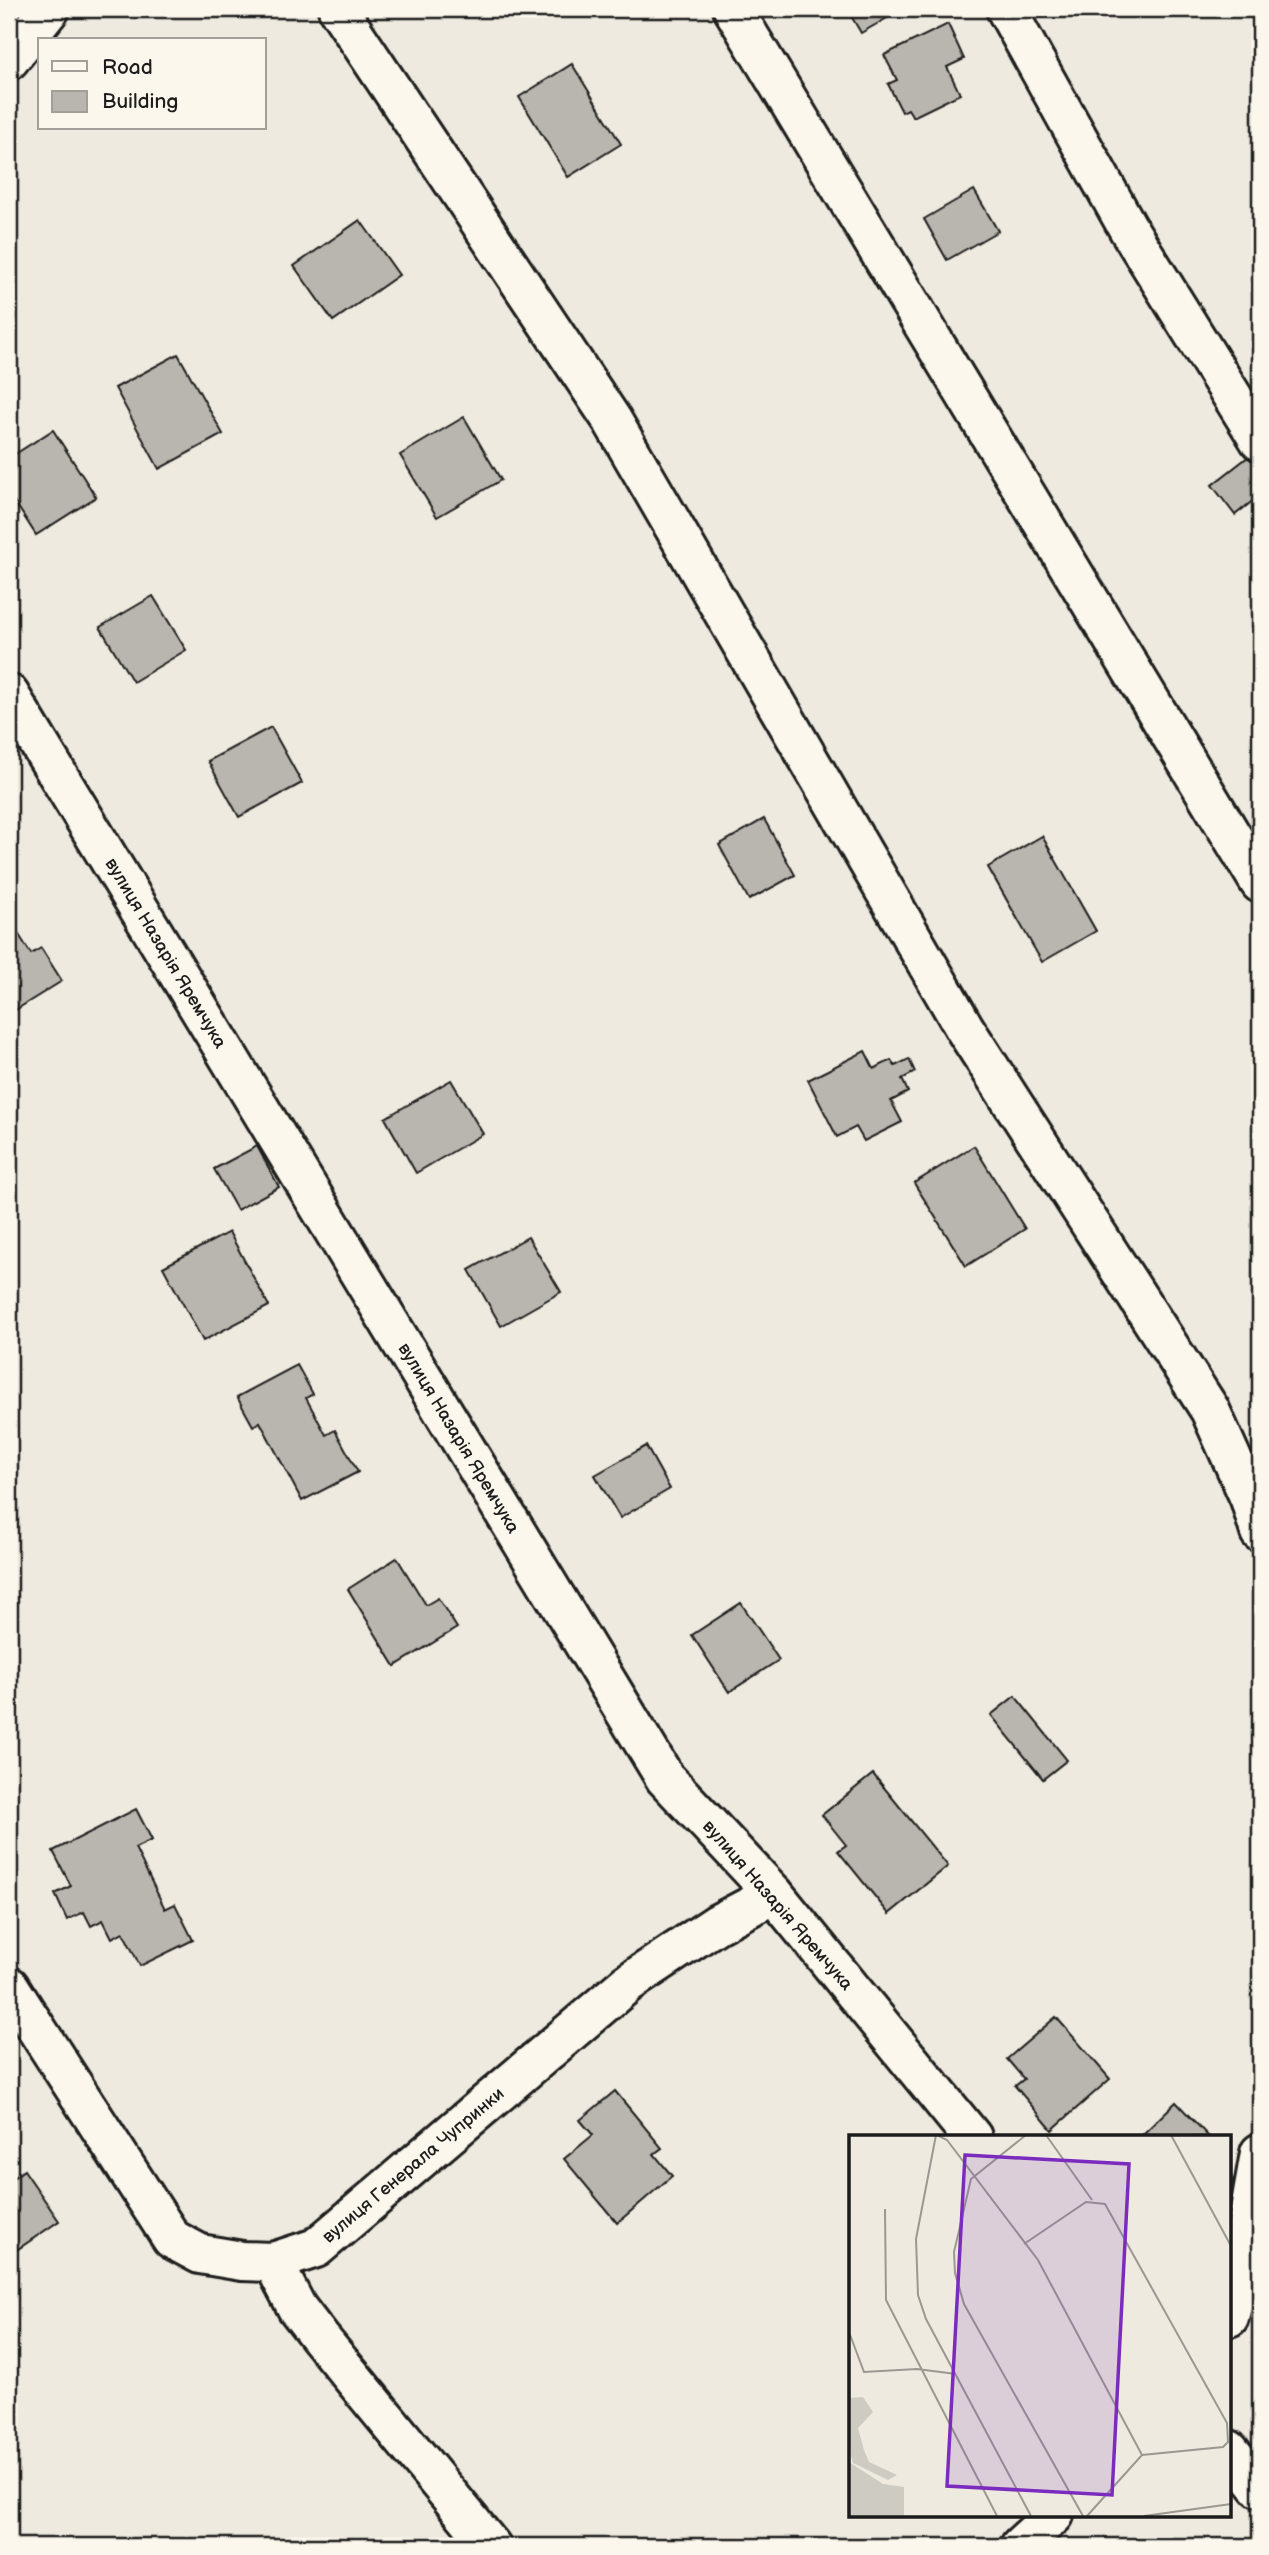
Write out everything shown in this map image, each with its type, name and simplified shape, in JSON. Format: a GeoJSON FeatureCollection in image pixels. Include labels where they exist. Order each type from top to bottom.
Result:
{"type":"FeatureCollection","features":[{"type":"Feature","properties":{"kind":"street"},"geometry":{"type":"LineString","coordinates":[[9,61],[50,9]]}},
{"type":"Feature","properties":{"kind":"street"},"geometry":{"type":"LineString","coordinates":[[338,9],[612,420],[965,1029],[1210,1410],[1250,1499],[1260,1532]]}},
{"type":"Feature","properties":{"kind":"street"},"geometry":{"type":"LineString","coordinates":[[733,9],[1257,872]]}},
{"type":"Feature","properties":{"kind":"street"},"geometry":{"type":"LineString","coordinates":[[1006,9],[1129,230],[1260,441]]}},
{"type":"Feature","properties":{"kind":"street","name":"вулиця Назарія Яремчука"},"geometry":{"type":"LineString","coordinates":[[9,694],[665,1778],[774,1894],[970,2135]]}},
{"type":"Feature","properties":{"kind":"street","name":"вулиця Генерала Чупринки"},"geometry":{"type":"LineString","coordinates":[[9,1986],[172,2239],[200,2254],[242,2261],[272,2262],[316,2248],[628,1983],[717,1924],[774,1894]]}},
{"type":"Feature","properties":{"kind":"street"},"geometry":{"type":"LineString","coordinates":[[1230,2313],[1260,2153]]}},
{"type":"Feature","properties":{"kind":"street"},"geometry":{"type":"LineString","coordinates":[[272,2262],[298,2308],[320,2339],[491,2546]]}},
{"type":"Feature","properties":{"kind":"street"},"geometry":{"type":"LineString","coordinates":[[1230,2451],[1260,2488]]}},
{"type":"Feature","properties":{"kind":"street"},"geometry":{"type":"LineString","coordinates":[[1020,2546],[1053,2516]]}},
{"type":"Feature","properties":{"kind":"building"},"geometry":{"type":"Polygon","coordinates":[[[847,9],[903,9],[861,33],[847,9]]]}},
{"type":"Feature","properties":{"kind":"building"},"geometry":{"type":"Polygon","coordinates":[[[948,24],[964,59],[947,67],[960,94],[913,117],[908,109],[902,112],[888,84],[897,80],[884,55],[948,24]]]}},
{"type":"Feature","properties":{"kind":"building"},"geometry":{"type":"Polygon","coordinates":[[[572,64],[621,144],[568,177],[519,97],[572,64]]]}},
{"type":"Feature","properties":{"kind":"building"},"geometry":{"type":"Polygon","coordinates":[[[974,190],[998,231],[947,260],[924,219],[974,190]]]}},
{"type":"Feature","properties":{"kind":"building"},"geometry":{"type":"Polygon","coordinates":[[[360,220],[399,275],[333,321],[294,266],[360,220]]]}},
{"type":"Feature","properties":{"kind":"building"},"geometry":{"type":"Polygon","coordinates":[[[178,354],[223,434],[159,469],[115,388],[178,354]]]}},
{"type":"Feature","properties":{"kind":"building"},"geometry":{"type":"Polygon","coordinates":[[[464,417],[501,480],[437,517],[400,455],[464,417]]]}},
{"type":"Feature","properties":{"kind":"building"},"geometry":{"type":"Polygon","coordinates":[[[53,430],[96,497],[36,535],[9,493],[9,458],[53,430]]]}},
{"type":"Feature","properties":{"kind":"building"},"geometry":{"type":"Polygon","coordinates":[[[1253,453],[1260,463],[1260,495],[1235,515],[1212,485],[1253,453]]]}},
{"type":"Feature","properties":{"kind":"building"},"geometry":{"type":"Polygon","coordinates":[[[153,596],[186,650],[133,682],[100,627],[153,596]]]}},
{"type":"Feature","properties":{"kind":"building"},"geometry":{"type":"Polygon","coordinates":[[[271,727],[302,783],[239,817],[208,761],[271,727]]]}},
{"type":"Feature","properties":{"kind":"building"},"geometry":{"type":"Polygon","coordinates":[[[764,819],[795,875],[749,900],[719,845],[764,819]]]}},
{"type":"Feature","properties":{"kind":"building"},"geometry":{"type":"Polygon","coordinates":[[[1042,836],[1096,931],[1042,962],[988,867],[1042,836]]]}},
{"type":"Feature","properties":{"kind":"building"},"geometry":{"type":"Polygon","coordinates":[[[9,919],[31,954],[41,948],[62,981],[9,1014],[9,919]]]}},
{"type":"Feature","properties":{"kind":"building"},"geometry":{"type":"Polygon","coordinates":[[[865,1051],[874,1069],[891,1060],[895,1066],[909,1059],[915,1072],[902,1079],[908,1092],[891,1101],[902,1122],[864,1141],[856,1127],[837,1137],[808,1080],[865,1051]]]}},
{"type":"Feature","properties":{"kind":"building"},"geometry":{"type":"Polygon","coordinates":[[[451,1080],[483,1134],[416,1173],[385,1118],[451,1080]]]}},
{"type":"Feature","properties":{"kind":"building"},"geometry":{"type":"Polygon","coordinates":[[[257,1146],[279,1187],[237,1210],[214,1169],[257,1146]]]}},
{"type":"Feature","properties":{"kind":"building"},"geometry":{"type":"Polygon","coordinates":[[[974,1146],[1025,1229],[966,1266],[914,1183],[974,1146]]]}},
{"type":"Feature","properties":{"kind":"building"},"geometry":{"type":"Polygon","coordinates":[[[229,1232],[269,1306],[203,1341],[163,1267],[229,1232]]]}},
{"type":"Feature","properties":{"kind":"building"},"geometry":{"type":"Polygon","coordinates":[[[528,1237],[561,1292],[501,1326],[469,1270],[528,1237]]]}},
{"type":"Feature","properties":{"kind":"building"},"geometry":{"type":"Polygon","coordinates":[[[297,1365],[313,1394],[306,1398],[326,1435],[335,1430],[358,1472],[302,1501],[260,1422],[253,1426],[237,1397],[297,1365]]]}},
{"type":"Feature","properties":{"kind":"building"},"geometry":{"type":"Polygon","coordinates":[[[646,1446],[670,1489],[620,1518],[595,1475],[646,1446]]]}},
{"type":"Feature","properties":{"kind":"building"},"geometry":{"type":"Polygon","coordinates":[[[397,1558],[426,1605],[438,1598],[457,1628],[395,1666],[348,1589],[397,1558]]]}},
{"type":"Feature","properties":{"kind":"building"},"geometry":{"type":"Polygon","coordinates":[[[741,1603],[779,1660],[729,1692],[692,1635],[741,1603]]]}},
{"type":"Feature","properties":{"kind":"building"},"geometry":{"type":"Polygon","coordinates":[[[1015,1696],[1067,1760],[1043,1779],[991,1715],[1015,1696]]]}},
{"type":"Feature","properties":{"kind":"building"},"geometry":{"type":"Polygon","coordinates":[[[873,1774],[948,1866],[889,1914],[838,1851],[846,1845],[822,1815],[873,1774]]]}},
{"type":"Feature","properties":{"kind":"building"},"geometry":{"type":"Polygon","coordinates":[[[136,1809],[152,1840],[135,1848],[165,1909],[175,1904],[193,1940],[140,1966],[123,1932],[112,1938],[103,1920],[91,1926],[84,1912],[67,1920],[55,1894],[71,1886],[53,1851],[136,1809]]]}},
{"type":"Feature","properties":{"kind":"building"},"geometry":{"type":"Polygon","coordinates":[[[1056,2017],[1110,2079],[1052,2130],[1015,2086],[1024,2079],[1007,2059],[1056,2017]]]}},
{"type":"Feature","properties":{"kind":"building"},"geometry":{"type":"Polygon","coordinates":[[[615,2091],[662,2148],[654,2154],[672,2176],[617,2223],[564,2159],[593,2135],[580,2120],[615,2091]]]}},
{"type":"Feature","properties":{"kind":"building"},"geometry":{"type":"Polygon","coordinates":[[[1176,2102],[1207,2135],[1142,2135],[1176,2102]]]}},
{"type":"Feature","properties":{"kind":"building"},"geometry":{"type":"Polygon","coordinates":[[[24,2170],[59,2221],[15,2251],[9,2242],[9,2181],[24,2170]]]}}]}
